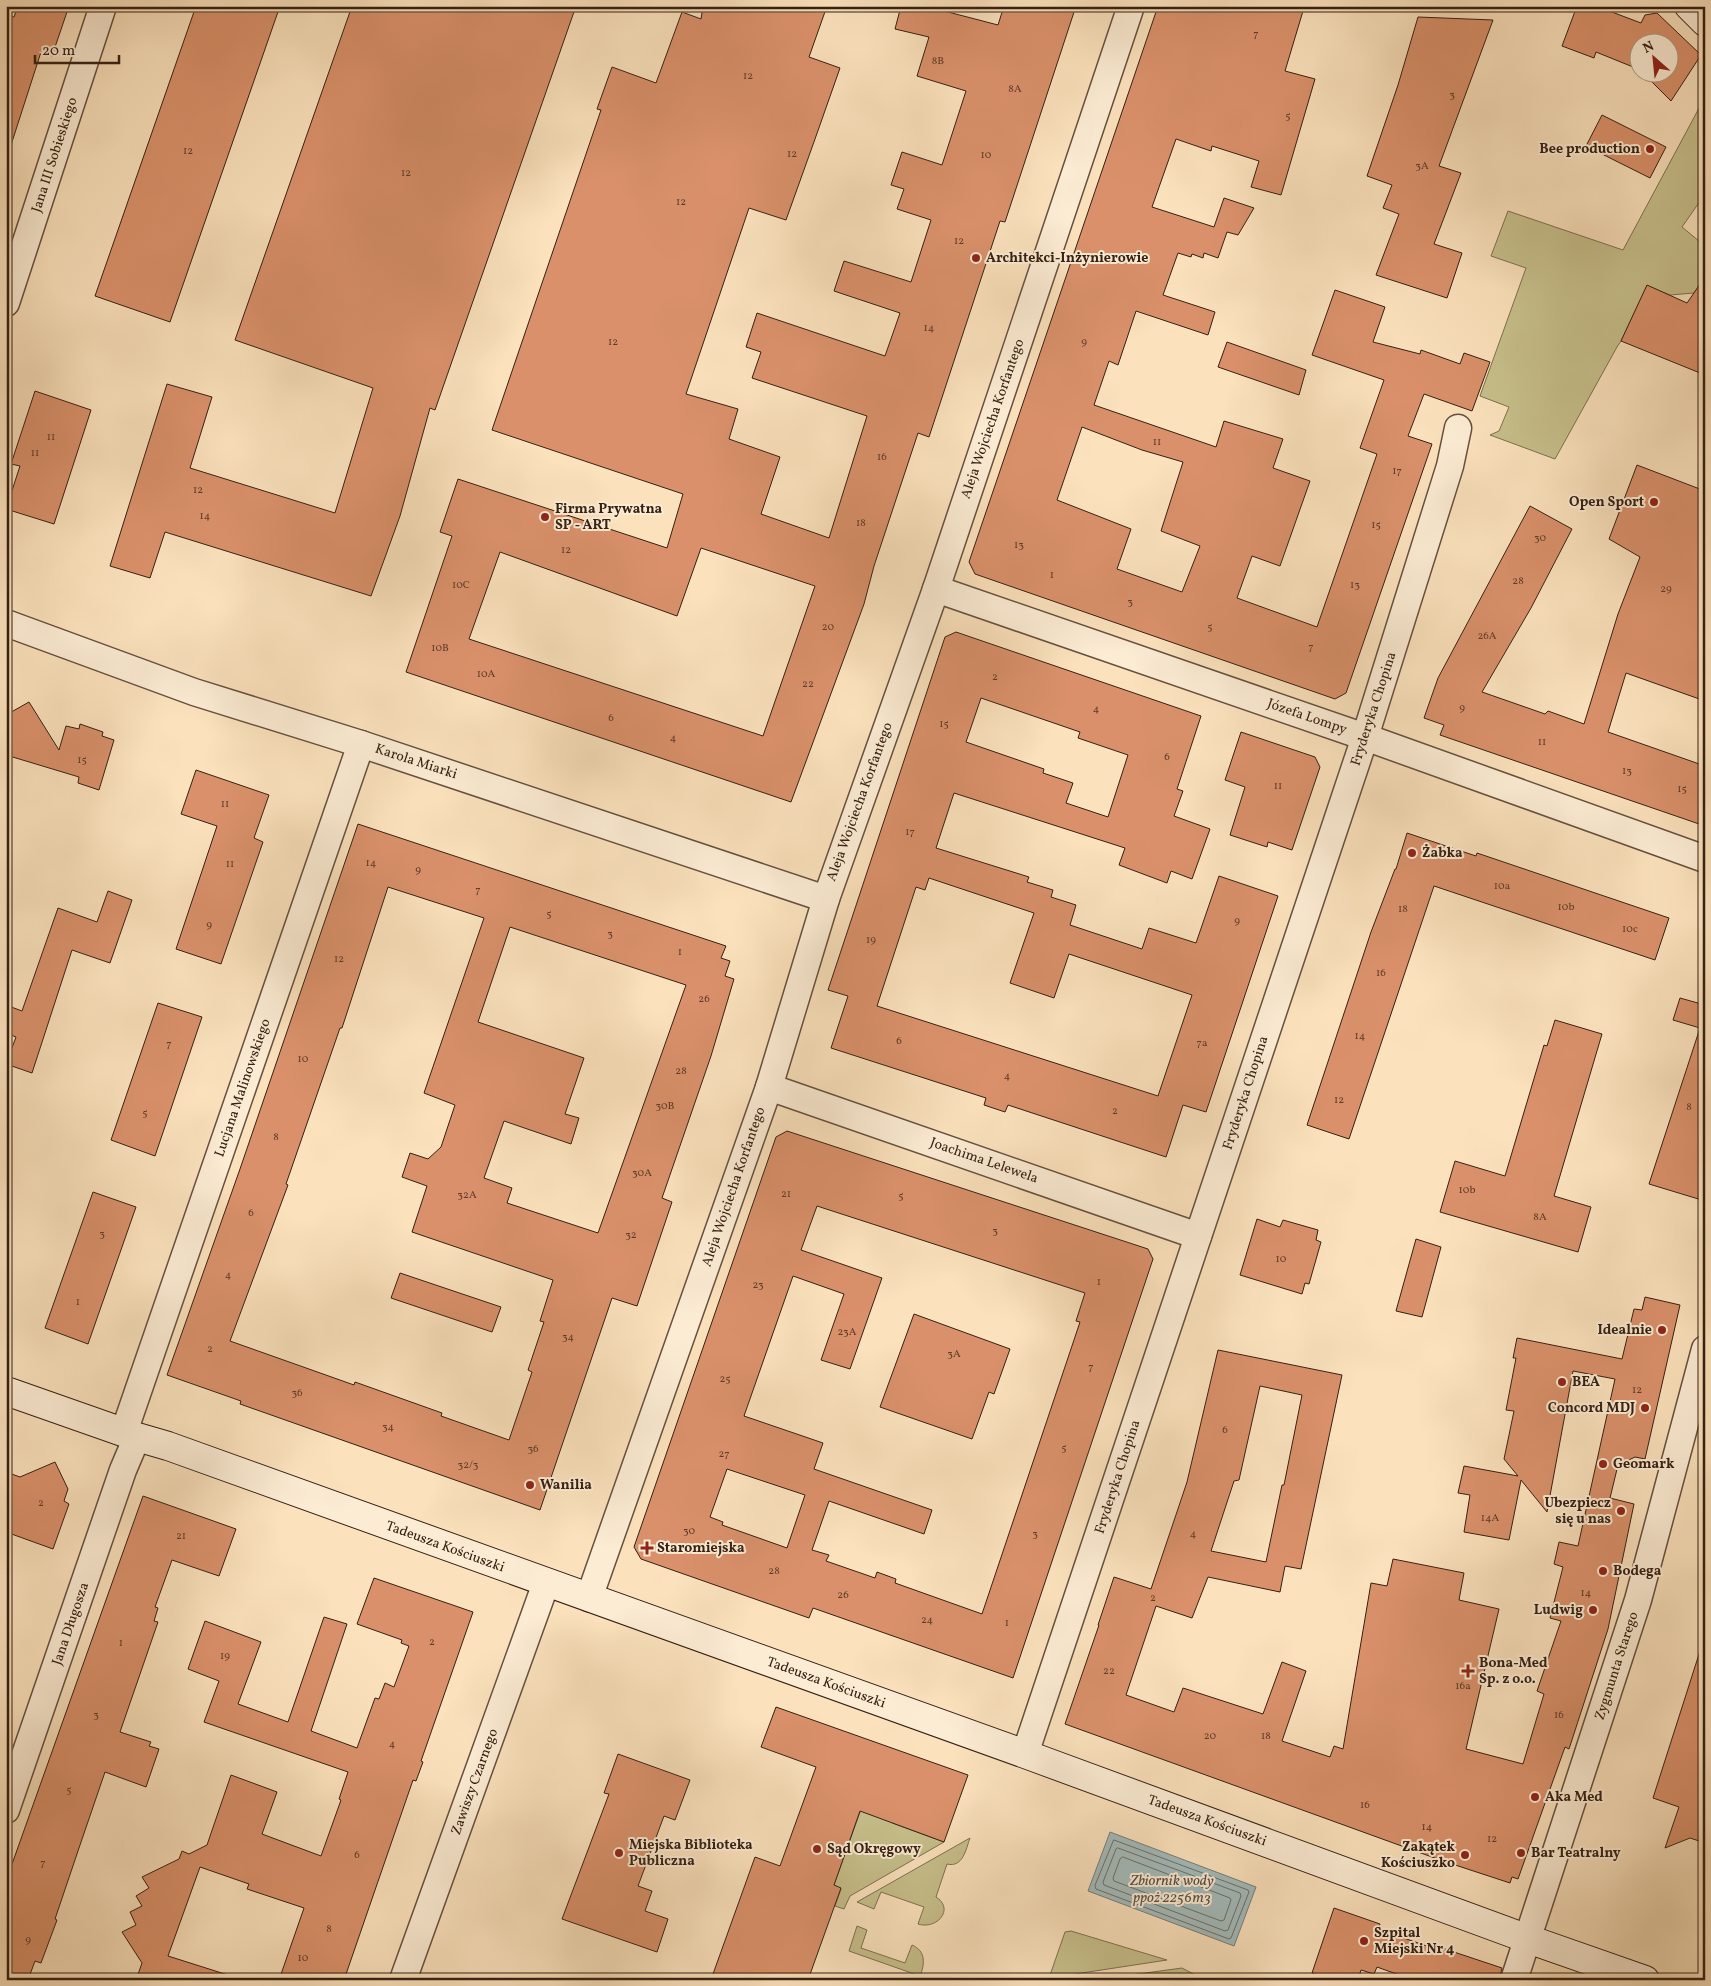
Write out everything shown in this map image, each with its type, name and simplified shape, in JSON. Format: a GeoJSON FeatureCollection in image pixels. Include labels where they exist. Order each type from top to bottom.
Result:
{"type":"FeatureCollection","features":[{"type":"Feature","properties":{"kind":"street","name":"Jana III Sobieskiego"},"geometry":{"type":"LineString","coordinates":[[6,303],[103,6]]}},
{"type":"Feature","properties":{"kind":"street","name":"Aleja Wojciecha Korfantego"},"geometry":{"type":"LineString","coordinates":[[589,1598],[769,1087],[826,898],[936,589],[1131,6]]}},
{"type":"Feature","properties":{"kind":"street"},"geometry":{"type":"LineString","coordinates":[[1689,6],[1705,22]]}},
{"type":"Feature","properties":{"kind":"street","name":"Fryderyka Chopina"},"geometry":{"type":"LineString","coordinates":[[1025,1754],[1365,737],[1450,466],[1458,428]]}},
{"type":"Feature","properties":{"kind":"street","name":"Józefa Lompy"},"geometry":{"type":"LineString","coordinates":[[936,589],[1365,737],[1705,859]]}},
{"type":"Feature","properties":{"kind":"street","name":"Karola Miarki"},"geometry":{"type":"LineString","coordinates":[[6,623],[194,692],[361,744],[826,898]]}},
{"type":"Feature","properties":{"kind":"street","name":"Lucjana Malinowskiego"},"geometry":{"type":"LineString","coordinates":[[130,1435],[361,744]]}},
{"type":"Feature","properties":{"kind":"street","name":"Joachima Lelewela"},"geometry":{"type":"LineString","coordinates":[[769,1087],[1198,1236]]}},
{"type":"Feature","properties":{"kind":"street","name":"Zygmunta Starego"},"geometry":{"type":"LineString","coordinates":[[1514,1980],[1638,1600],[1705,1349]]}},
{"type":"Feature","properties":{"kind":"street","name":"Tadeusza Kościuszki"},"geometry":{"type":"LineString","coordinates":[[6,1391],[130,1435],[168,1446],[1025,1754],[1528,1939],[1623,1977]]}},
{"type":"Feature","properties":{"kind":"street","name":"Jana Długosza"},"geometry":{"type":"LineString","coordinates":[[6,1810],[123,1470],[130,1435]]}},
{"type":"Feature","properties":{"kind":"street","name":"Zawiszy Czarnego"},"geometry":{"type":"LineString","coordinates":[[403,1980],[546,1583]]}},
{"type":"Feature","properties":{"kind":"shaded area"},"geometry":{"type":"Polygon","coordinates":[[[1705,97],[1705,194],[1682,227],[1705,246],[1705,277],[1694,293],[1670,295],[1647,286],[1621,341],[1555,459],[1490,435],[1499,431],[1509,407],[1480,396],[1526,268],[1491,256],[1508,211],[1623,250],[1705,97]]]}},
{"type":"Feature","properties":{"kind":"shaded area"},"geometry":{"type":"Polygon","coordinates":[[[869,1787],[892,1823],[944,1842],[850,1896],[844,1909],[835,1906],[841,1889],[834,1885],[869,1787]]]}},
{"type":"Feature","properties":{"kind":"shaded area"},"geometry":{"type":"Polygon","coordinates":[[[970,1838],[963,1857],[957,1863],[947,1864],[936,1897],[944,1907],[944,1912],[932,1924],[918,1924],[924,1907],[881,1892],[874,1909],[857,1902],[970,1838]]]}},
{"type":"Feature","properties":{"kind":"shaded area"},"geometry":{"type":"Polygon","coordinates":[[[857,1926],[867,1930],[861,1948],[905,1963],[912,1945],[917,1948],[923,1958],[920,1976],[849,1951],[857,1926]]]}},
{"type":"Feature","properties":{"kind":"shaded area"},"geometry":{"type":"Polygon","coordinates":[[[1071,1931],[1167,1960],[1049,1978],[1065,1932],[1071,1931]]]}},
{"type":"Feature","properties":{"kind":"shaded area"},"geometry":{"type":"Polygon","coordinates":[[[1182,1968],[1205,1980],[1094,1980],[1182,1968]]]}},
{"type":"Feature","properties":{"kind":"water","name":"Zbiornik wody ppoż 2256m3"},"geometry":{"type":"Polygon","coordinates":[[[1110,1832],[1256,1887],[1234,1946],[1088,1891],[1110,1832]]]}},
{"type":"Feature","properties":{"kind":"building"},"geometry":{"type":"Polygon","coordinates":[[[18,6],[69,6],[52,56],[41,52],[11,145],[6,144],[6,15],[14,17],[18,6]]]}},
{"type":"Feature","properties":{"kind":"building"},"geometry":{"type":"Polygon","coordinates":[[[196,6],[280,6],[170,322],[95,296],[196,6]]]}},
{"type":"Feature","properties":{"kind":"building"},"geometry":{"type":"Polygon","coordinates":[[[352,6],[576,6],[435,410],[430,408],[400,516],[371,596],[165,532],[150,578],[110,566],[167,384],[212,397],[190,468],[335,513],[373,388],[235,340],[352,6]]]}},
{"type":"Feature","properties":{"kind":"building"},"geometry":{"type":"Polygon","coordinates":[[[703,6],[827,6],[809,57],[840,68],[786,220],[749,208],[686,394],[738,409],[729,439],[780,457],[761,514],[829,538],[867,416],[752,378],[761,352],[746,347],[757,313],[885,356],[900,313],[834,291],[844,261],[911,282],[931,220],[897,209],[904,189],[891,185],[902,152],[942,165],[966,91],[917,76],[929,37],[895,29],[901,6],[925,6],[998,25],[1004,6],[1076,6],[1005,222],[1000,221],[929,437],[918,433],[874,566],[864,604],[791,802],[406,672],[452,536],[440,532],[458,479],[667,548],[683,494],[492,430],[601,110],[597,109],[612,67],[656,83],[682,12],[701,19],[703,6]],[[701,548],[677,616],[500,552],[469,639],[763,736],[815,586],[701,548]]]}},
{"type":"Feature","properties":{"kind":"building"},"geometry":{"type":"Polygon","coordinates":[[[1158,6],[1303,11],[1285,71],[1315,79],[1281,195],[1251,187],[1259,161],[1212,146],[1211,151],[1176,139],[1152,207],[1214,227],[1224,198],[1254,208],[1238,235],[1227,232],[1218,258],[1204,253],[1203,258],[1192,254],[1191,257],[1178,253],[1163,295],[1215,312],[1208,335],[1136,311],[1118,365],[1109,361],[1094,405],[1216,447],[1224,421],[1283,439],[1273,468],[1310,481],[1280,566],[1252,556],[1237,598],[1317,627],[1377,454],[1360,448],[1384,380],[1312,355],[1335,290],[1385,307],[1373,342],[1420,354],[1421,350],[1460,364],[1464,353],[1490,362],[1472,411],[1424,394],[1408,436],[1432,444],[1346,693],[1335,699],[975,574],[969,562],[1158,6]],[[1082,427],[1057,500],[1131,529],[1117,569],[1182,592],[1200,546],[1161,531],[1183,462],[1142,450],[1082,427]]]}},
{"type":"Feature","properties":{"kind":"building"},"geometry":{"type":"Polygon","coordinates":[[[1577,6],[1596,6],[1641,23],[1645,15],[1657,13],[1677,32],[1628,32],[1628,65],[1596,52],[1594,58],[1562,46],[1577,6]]]}},
{"type":"Feature","properties":{"kind":"building"},"geometry":{"type":"Polygon","coordinates":[[[1418,17],[1493,20],[1439,166],[1461,173],[1434,244],[1462,253],[1447,298],[1376,275],[1399,214],[1383,208],[1392,185],[1367,176],[1398,85],[1418,17]]]}},
{"type":"Feature","properties":{"kind":"building"},"geometry":{"type":"Polygon","coordinates":[[[1678,33],[1701,55],[1671,101],[1652,82],[1678,82],[1678,33]]]}},
{"type":"Feature","properties":{"kind":"building"},"geometry":{"type":"Polygon","coordinates":[[[1602,115],[1666,147],[1650,178],[1586,146],[1602,115]]]}},
{"type":"Feature","properties":{"kind":"building"},"geometry":{"type":"Polygon","coordinates":[[[1705,277],[1705,375],[1621,341],[1647,285],[1687,303],[1705,277]]]}},
{"type":"Feature","properties":{"kind":"building"},"geometry":{"type":"Polygon","coordinates":[[[1227,342],[1306,370],[1299,395],[1218,367],[1227,342]]]}},
{"type":"Feature","properties":{"kind":"building"},"geometry":{"type":"Polygon","coordinates":[[[35,391],[91,410],[54,524],[6,509],[20,466],[11,464],[35,391]]]}},
{"type":"Feature","properties":{"kind":"building"},"geometry":{"type":"Polygon","coordinates":[[[1637,465],[1705,491],[1705,701],[1626,673],[1608,732],[1705,766],[1705,826],[1440,735],[1444,725],[1424,718],[1438,678],[1530,506],[1572,529],[1531,608],[1482,692],[1545,714],[1548,711],[1584,724],[1618,614],[1640,557],[1609,539],[1637,465]]]}},
{"type":"Feature","properties":{"kind":"building"},"geometry":{"type":"Polygon","coordinates":[[[956,632],[1201,716],[1177,789],[1183,791],[1174,816],[1210,829],[1192,879],[1171,871],[1167,883],[1119,865],[1125,848],[954,793],[936,848],[1029,877],[1027,882],[1053,890],[1051,897],[1076,905],[1070,925],[1142,949],[1149,928],[1196,943],[1219,876],[1278,896],[1206,1112],[1183,1105],[1166,1157],[1008,1105],[1005,1112],[984,1105],[986,1098],[831,1048],[848,996],[828,990],[945,637],[956,632]],[[981,698],[966,742],[1044,769],[1043,773],[1073,783],[1066,803],[1108,817],[1128,755],[1078,738],[1080,732],[981,698]],[[929,878],[925,890],[916,887],[877,1006],[1158,1096],[1192,995],[1069,954],[1054,998],[1010,983],[1034,913],[929,878]]]}},
{"type":"Feature","properties":{"kind":"building"},"geometry":{"type":"Polygon","coordinates":[[[29,702],[59,750],[66,726],[79,729],[80,724],[103,732],[102,736],[114,740],[99,790],[78,783],[79,777],[6,755],[6,715],[29,702]]]}},
{"type":"Feature","properties":{"kind":"building"},"geometry":{"type":"Polygon","coordinates":[[[1241,732],[1315,757],[1320,767],[1292,850],[1268,842],[1267,847],[1230,835],[1245,787],[1225,780],[1241,732]]]}},
{"type":"Feature","properties":{"kind":"building"},"geometry":{"type":"Polygon","coordinates":[[[196,770],[269,795],[254,838],[263,842],[221,964],[176,949],[217,826],[181,814],[196,770]]]}},
{"type":"Feature","properties":{"kind":"building"},"geometry":{"type":"Polygon","coordinates":[[[358,824],[726,946],[721,958],[730,961],[725,976],[734,979],[711,1056],[662,1198],[672,1202],[637,1306],[612,1298],[540,1510],[240,1404],[241,1401],[167,1375],[240,1169],[358,824]],[[388,887],[342,1028],[340,1028],[286,1184],[288,1185],[230,1341],[354,1385],[355,1382],[442,1413],[441,1416],[509,1440],[532,1372],[528,1370],[544,1322],[540,1321],[553,1280],[412,1232],[427,1186],[402,1177],[410,1153],[428,1159],[441,1147],[455,1105],[424,1093],[484,918],[388,887]],[[510,927],[478,1022],[584,1058],[565,1114],[579,1118],[571,1144],[504,1121],[484,1178],[512,1188],[507,1203],[598,1233],[686,985],[510,927]]]}},
{"type":"Feature","properties":{"kind":"building"},"geometry":{"type":"Polygon","coordinates":[[[1407,833],[1476,856],[1477,853],[1669,918],[1655,960],[1434,886],[1349,1139],[1307,1125],[1371,932],[1396,869],[1407,833]]]}},
{"type":"Feature","properties":{"kind":"building"},"geometry":{"type":"Polygon","coordinates":[[[108,891],[132,900],[110,963],[72,950],[32,1073],[6,1064],[16,1037],[6,1033],[6,1005],[22,1011],[58,908],[97,922],[108,891]]]}},
{"type":"Feature","properties":{"kind":"building"},"geometry":{"type":"Polygon","coordinates":[[[1680,998],[1705,1005],[1705,1201],[1649,1184],[1700,1028],[1673,1020],[1680,998]]]}},
{"type":"Feature","properties":{"kind":"building"},"geometry":{"type":"Polygon","coordinates":[[[158,1003],[202,1017],[155,1156],[111,1140],[158,1003]]]}},
{"type":"Feature","properties":{"kind":"building"},"geometry":{"type":"Polygon","coordinates":[[[1555,1020],[1602,1034],[1554,1196],[1591,1207],[1578,1252],[1440,1212],[1455,1161],[1505,1176],[1544,1045],[1547,1046],[1555,1020]]]}},
{"type":"Feature","properties":{"kind":"building"},"geometry":{"type":"Polygon","coordinates":[[[787,1131],[1148,1249],[1153,1259],[1013,1678],[813,1608],[809,1618],[641,1559],[634,1547],[776,1137],[787,1131]],[[817,1206],[801,1250],[882,1278],[850,1369],[821,1360],[844,1294],[793,1276],[744,1416],[823,1443],[814,1469],[932,1510],[924,1534],[829,1501],[812,1550],[829,1555],[826,1561],[875,1578],[877,1572],[896,1579],[895,1583],[982,1614],[1080,1322],[1076,1321],[1085,1293],[817,1206]],[[727,1469],[710,1517],[723,1522],[722,1525],[787,1548],[805,1495],[727,1469]]]}},
{"type":"Feature","properties":{"kind":"building"},"geometry":{"type":"Polygon","coordinates":[[[93,1192],[136,1207],[88,1344],[45,1328],[93,1192]]]}},
{"type":"Feature","properties":{"kind":"building"},"geometry":{"type":"Polygon","coordinates":[[[1257,1219],[1280,1227],[1283,1220],[1318,1230],[1316,1240],[1321,1242],[1309,1284],[1305,1283],[1302,1294],[1240,1275],[1257,1219]]]}},
{"type":"Feature","properties":{"kind":"building"},"geometry":{"type":"Polygon","coordinates":[[[1416,1239],[1441,1247],[1422,1317],[1396,1311],[1416,1239]]]}},
{"type":"Feature","properties":{"kind":"building"},"geometry":{"type":"Polygon","coordinates":[[[400,1273],[501,1307],[492,1332],[391,1298],[400,1273]]]}},
{"type":"Feature","properties":{"kind":"building"},"geometry":{"type":"Polygon","coordinates":[[[1645,1297],[1680,1305],[1645,1459],[1635,1457],[1618,1465],[1610,1498],[1634,1504],[1608,1629],[1569,1749],[1565,1747],[1518,1879],[1512,1877],[1510,1883],[1443,1861],[1065,1724],[1114,1577],[1151,1589],[1187,1482],[1218,1350],[1342,1375],[1301,1569],[1285,1566],[1280,1592],[1208,1577],[1192,1618],[1156,1606],[1126,1695],[1174,1712],[1183,1688],[1263,1714],[1282,1662],[1306,1671],[1282,1741],[1330,1757],[1334,1746],[1343,1749],[1371,1583],[1387,1586],[1393,1559],[1464,1573],[1459,1600],[1499,1609],[1466,1749],[1523,1764],[1544,1694],[1537,1691],[1561,1621],[1550,1618],[1563,1567],[1554,1564],[1559,1542],[1578,1546],[1615,1379],[1573,1371],[1547,1512],[1521,1480],[1509,1540],[1464,1532],[1470,1495],[1458,1493],[1464,1466],[1518,1476],[1504,1459],[1514,1411],[1506,1410],[1516,1358],[1513,1358],[1517,1338],[1622,1359],[1634,1309],[1642,1310],[1645,1297]],[[1260,1386],[1239,1480],[1234,1481],[1211,1551],[1266,1562],[1302,1395],[1260,1386]]]}},
{"type":"Feature","properties":{"kind":"building"},"geometry":{"type":"Polygon","coordinates":[[[914,1314],[1010,1349],[994,1394],[989,1392],[972,1439],[880,1407],[914,1314]]]}},
{"type":"Feature","properties":{"kind":"building"},"geometry":{"type":"Polygon","coordinates":[[[55,1462],[68,1489],[64,1501],[69,1504],[53,1549],[6,1532],[6,1472],[20,1477],[55,1462]]]}},
{"type":"Feature","properties":{"kind":"building"},"geometry":{"type":"Polygon","coordinates":[[[143,1496],[236,1529],[219,1576],[172,1560],[155,1607],[158,1608],[154,1621],[158,1622],[120,1732],[151,1742],[149,1746],[159,1749],[146,1787],[105,1772],[55,1919],[57,1920],[41,1963],[35,1961],[28,1980],[6,1980],[6,1881],[143,1496]]]}},
{"type":"Feature","properties":{"kind":"building"},"geometry":{"type":"Polygon","coordinates":[[[374,1578],[473,1612],[421,1761],[423,1762],[416,1781],[413,1780],[344,1980],[279,1980],[304,1908],[247,1889],[249,1884],[200,1867],[168,1956],[228,1975],[227,1980],[136,1980],[142,1963],[122,1932],[136,1925],[130,1912],[142,1906],[136,1896],[149,1888],[142,1877],[179,1859],[182,1851],[189,1854],[207,1845],[231,1775],[277,1792],[262,1834],[321,1856],[341,1800],[339,1799],[348,1772],[204,1722],[219,1681],[188,1669],[205,1621],[261,1642],[238,1704],[288,1722],[324,1617],[347,1624],[311,1731],[357,1748],[375,1698],[379,1699],[385,1683],[394,1687],[409,1646],[401,1643],[402,1640],[357,1624],[374,1578]]]}},
{"type":"Feature","properties":{"kind":"building"},"geometry":{"type":"Polygon","coordinates":[[[1700,1651],[1705,1652],[1705,1843],[1690,1838],[1665,1848],[1679,1807],[1653,1798],[1700,1651]]]}},
{"type":"Feature","properties":{"kind":"building","name":"Sąd Okręgowy"},"geometry":{"type":"Polygon","coordinates":[[[776,1707],[968,1775],[944,1842],[860,1811],[834,1885],[841,1888],[808,1980],[727,1980],[713,1974],[755,1857],[780,1866],[816,1767],[761,1747],[776,1707]]]}},
{"type":"Feature","properties":{"kind":"building","name":"Miejska Biblioteka Publiczna"},"geometry":{"type":"Polygon","coordinates":[[[618,1754],[690,1780],[675,1820],[664,1816],[638,1886],[652,1891],[645,1911],[668,1919],[657,1952],[562,1919],[609,1794],[604,1793],[618,1754]]]}},
{"type":"Feature","properties":{"kind":"building","name":"Szpital Miejski Nr 4"},"geometry":{"type":"Polygon","coordinates":[[[1334,1908],[1380,1924],[1378,1929],[1441,1951],[1442,1948],[1502,1968],[1499,1980],[1413,1980],[1377,1967],[1374,1974],[1361,1970],[1358,1980],[1331,1980],[1312,1973],[1334,1908]]]}},
{"type":"Feature","properties":{"kind":"place","name":"Bee production"},"geometry":{"type":"Point","coordinates":[1650,149]}},
{"type":"Feature","properties":{"kind":"place","name":"Architekci-Inżynierowie"},"geometry":{"type":"Point","coordinates":[976,258]}},
{"type":"Feature","properties":{"kind":"place","name":"Open Sport"},"geometry":{"type":"Point","coordinates":[1654,502]}},
{"type":"Feature","properties":{"kind":"place","name":"Firma Prywatna SP - ART"},"geometry":{"type":"Point","coordinates":[545,517]}},
{"type":"Feature","properties":{"kind":"place","name":"Żabka"},"geometry":{"type":"Point","coordinates":[1412,853]}},
{"type":"Feature","properties":{"kind":"place","name":"Idealnie"},"geometry":{"type":"Point","coordinates":[1662,1330]}},
{"type":"Feature","properties":{"kind":"place","name":"BEA"},"geometry":{"type":"Point","coordinates":[1562,1382]}},
{"type":"Feature","properties":{"kind":"place","name":"Concord MDJ"},"geometry":{"type":"Point","coordinates":[1645,1408]}},
{"type":"Feature","properties":{"kind":"place","name":"Geomark"},"geometry":{"type":"Point","coordinates":[1603,1464]}},
{"type":"Feature","properties":{"kind":"place","name":"Wanilia"},"geometry":{"type":"Point","coordinates":[530,1485]}},
{"type":"Feature","properties":{"kind":"place","name":"Ubezpiecz się u nas"},"geometry":{"type":"Point","coordinates":[1621,1511]}},
{"type":"Feature","properties":{"kind":"place","name":"Staromiejska"},"geometry":{"type":"Point","coordinates":[647,1548]}},
{"type":"Feature","properties":{"kind":"place","name":"Bodega"},"geometry":{"type":"Point","coordinates":[1603,1571]}},
{"type":"Feature","properties":{"kind":"place","name":"Ludwig"},"geometry":{"type":"Point","coordinates":[1593,1610]}},
{"type":"Feature","properties":{"kind":"place","name":"Bona-Med Sp. z o.o."},"geometry":{"type":"Point","coordinates":[1468,1671]}},
{"type":"Feature","properties":{"kind":"place","name":"Aka Med"},"geometry":{"type":"Point","coordinates":[1535,1797]}},
{"type":"Feature","properties":{"kind":"place","name":"Sąd Okręgowy"},"geometry":{"type":"Point","coordinates":[817,1849]}},
{"type":"Feature","properties":{"kind":"place","name":"Miejska Biblioteka Publiczna"},"geometry":{"type":"Point","coordinates":[619,1853]}},
{"type":"Feature","properties":{"kind":"place","name":"Bar Teatralny"},"geometry":{"type":"Point","coordinates":[1521,1853]}},
{"type":"Feature","properties":{"kind":"place","name":"Zakątek Kościuszko"},"geometry":{"type":"Point","coordinates":[1465,1855]}},
{"type":"Feature","properties":{"kind":"place","name":"Szpital Miejski Nr 4"},"geometry":{"type":"Point","coordinates":[1364,1941]}}]}
